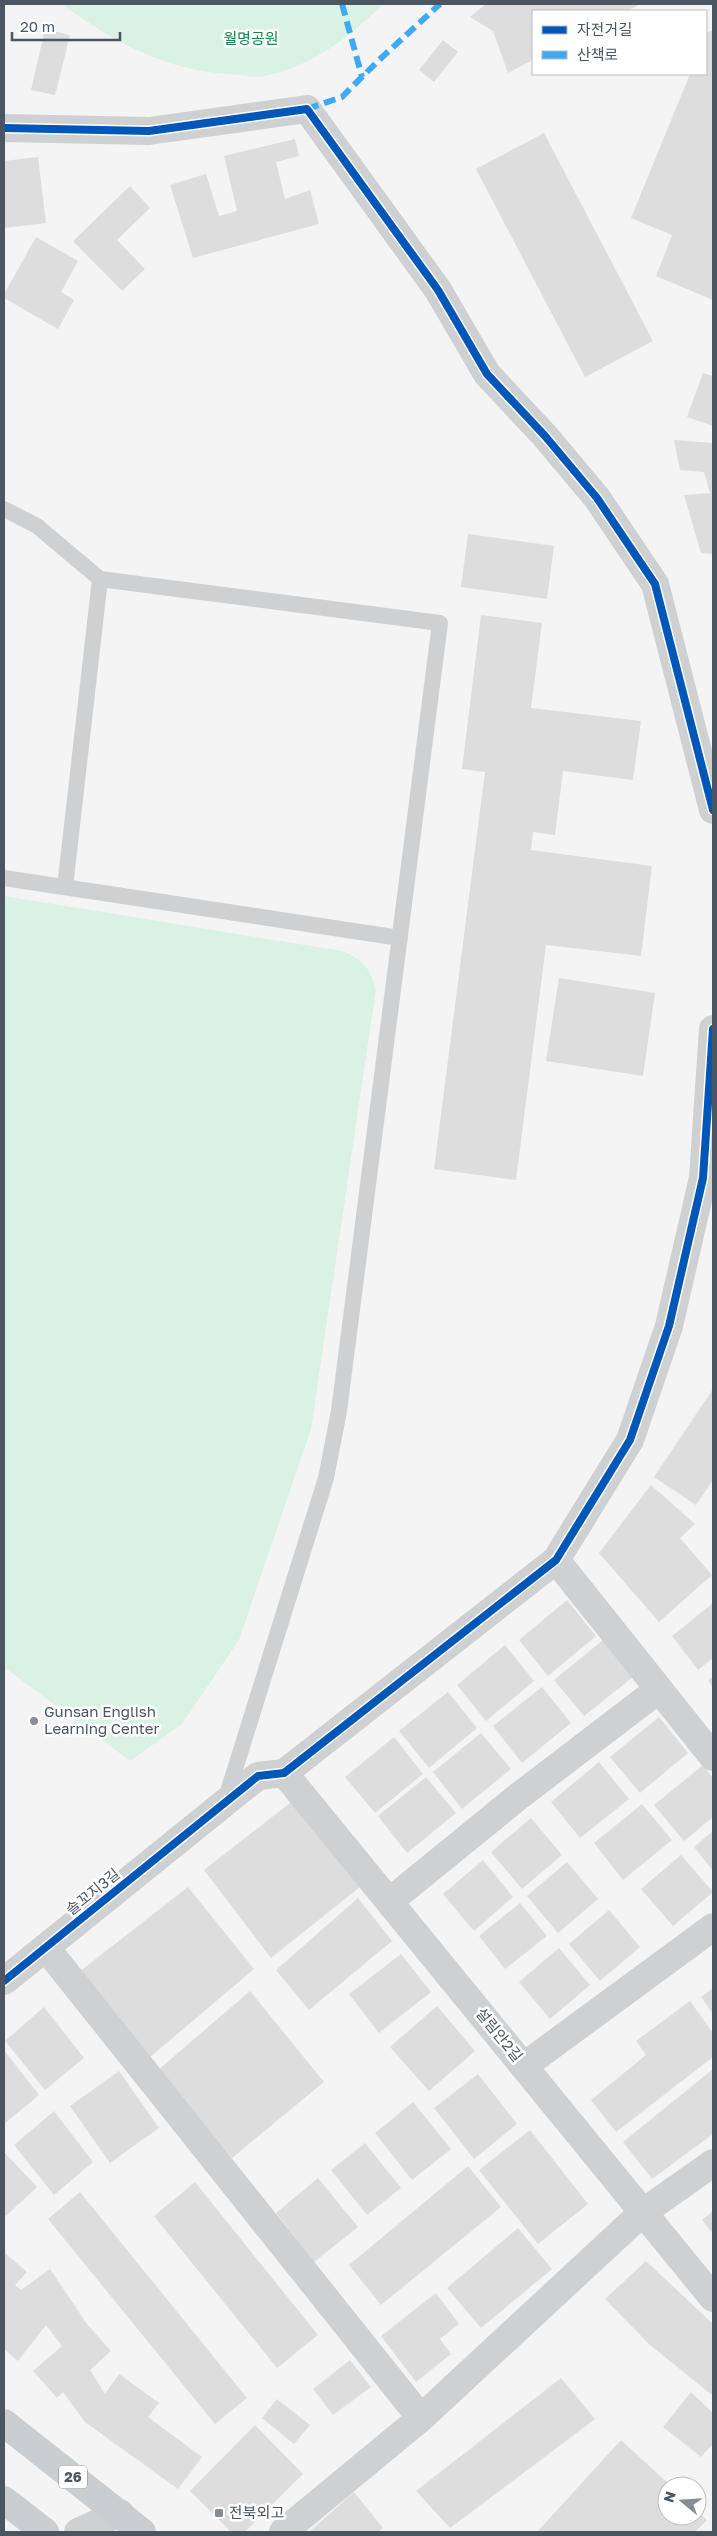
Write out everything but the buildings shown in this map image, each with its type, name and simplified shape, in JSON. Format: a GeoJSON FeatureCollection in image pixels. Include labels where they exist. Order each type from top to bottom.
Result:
{"type":"FeatureCollection","features":[{"type":"Feature","properties":{"kind":"main road","name":"26"},"geometry":{"type":"LineString","coordinates":[[4,2423],[142,2532]]}},
{"type":"Feature","properties":{"kind":"main road"},"geometry":{"type":"LineString","coordinates":[[4,2500],[45,2532]]}},
{"type":"Feature","properties":{"kind":"street"},"geometry":{"type":"LineString","coordinates":[[4,128],[150,131],[307,110],[438,290],[487,374],[545,436],[597,498],[656,584],[713,810]]}},
{"type":"Feature","properties":{"kind":"street"},"geometry":{"type":"LineString","coordinates":[[284,1773],[556,1560],[630,1440],[670,1326],[702,1178],[713,1029]]}},
{"type":"Feature","properties":{"kind":"street"},"geometry":{"type":"LineString","coordinates":[[556,1560],[713,1758]]}},
{"type":"Feature","properties":{"kind":"street"},"geometry":{"type":"LineString","coordinates":[[390,1901],[519,1796],[658,1690]]}},
{"type":"Feature","properties":{"kind":"street","name":"솔꼬지3길"},"geometry":{"type":"LineString","coordinates":[[4,1981],[258,1776],[284,1773]]}},
{"type":"Feature","properties":{"kind":"street","name":"설림안2길"},"geometry":{"type":"LineString","coordinates":[[284,1773],[713,2298]]}},
{"type":"Feature","properties":{"kind":"street"},"geometry":{"type":"LineString","coordinates":[[524,2066],[713,1927]]}},
{"type":"Feature","properties":{"kind":"street"},"geometry":{"type":"LineString","coordinates":[[46,1948],[421,2418]]}},
{"type":"Feature","properties":{"kind":"street"},"geometry":{"type":"LineString","coordinates":[[283,2532],[421,2418],[642,2213],[713,2163]]}},
{"type":"Feature","properties":{"kind":"street"},"geometry":{"type":"LineString","coordinates":[[78,2532],[120,2513]]}},
{"type":"Feature","properties":{"kind":"lane"},"geometry":{"type":"LineString","coordinates":[[4,509],[37,526],[100,579],[440,623],[339,1411],[326,1478],[225,1803]]}},
{"type":"Feature","properties":{"kind":"lane"},"geometry":{"type":"LineString","coordinates":[[65,887],[100,579]]}},
{"type":"Feature","properties":{"kind":"lane"},"geometry":{"type":"LineString","coordinates":[[4,878],[400,938]]}},
{"type":"Feature","properties":{"kind":"green space","name":"월명공원"},"geometry":{"type":"Polygon","coordinates":[[[61,4],[383,4],[344,38],[314,58],[282,72],[256,77],[183,67],[161,60],[121,42],[61,4]]]}},
{"type":"Feature","properties":{"kind":"green space"},"geometry":{"type":"Polygon","coordinates":[[[4,896],[342,951],[365,965],[376,989],[311,1429],[239,1640],[182,1724],[130,1761],[4,1667],[4,896]]]}},
{"type":"Feature","properties":{"kind":"marked path"},"geometry":{"type":"LineString","coordinates":[[342,4],[362,77]]}},
{"type":"Feature","properties":{"kind":"marked path"},"geometry":{"type":"LineString","coordinates":[[307,109],[342,97],[440,4]]}},
{"type":"Feature","properties":{"kind":"cycle path"},"geometry":{"type":"LineString","coordinates":[[4,128],[149,131],[307,109],[438,290],[487,374],[545,436],[597,498],[655,584],[713,810]]}},
{"type":"Feature","properties":{"kind":"cycle path"},"geometry":{"type":"LineString","coordinates":[[4,1981],[258,1776],[284,1773],[556,1560],[630,1440],[669,1326],[703,1178],[713,1029]]}},
{"type":"Feature","properties":{"kind":"place","name":"Gunsan English Learning Center"},"geometry":{"type":"Point","coordinates":[34,1721]}},
{"type":"Feature","properties":{"kind":"place","name":"전북외고"},"geometry":{"type":"Point","coordinates":[219,2513]}}]}
